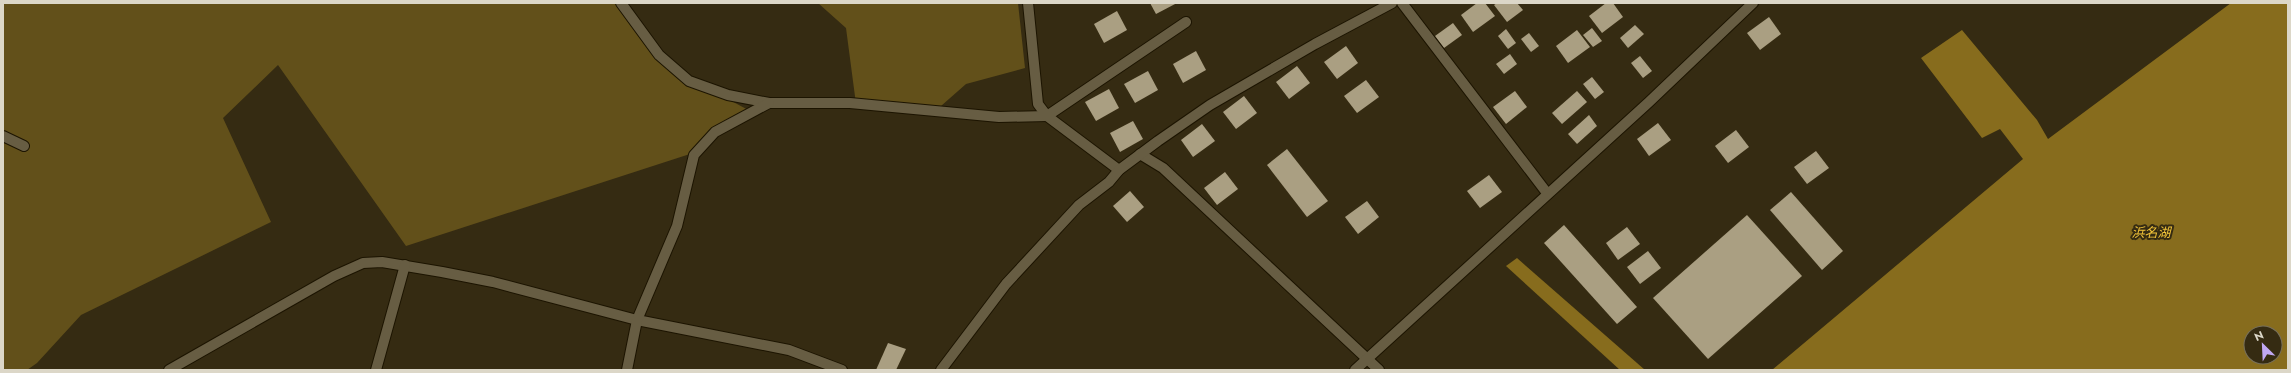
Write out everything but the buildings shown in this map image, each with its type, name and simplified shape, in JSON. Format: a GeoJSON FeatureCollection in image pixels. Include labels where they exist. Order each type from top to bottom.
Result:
{"type":"FeatureCollection","features":[{"type":"Feature","properties":{"kind":"street"},"geometry":{"type":"LineString","coordinates":[[621,3],[659,55],[689,81],[728,95],[769,103],[850,104],[999,117],[1047,116],[1186,22]]}},
{"type":"Feature","properties":{"kind":"street"},"geometry":{"type":"LineString","coordinates":[[1028,3],[1038,104],[1047,116],[1119,170]]}},
{"type":"Feature","properties":{"kind":"street"},"geometry":{"type":"LineString","coordinates":[[941,370],[1006,284],[1079,205],[1110,182],[1119,170],[1210,105],[1315,44],[1392,3]]}},
{"type":"Feature","properties":{"kind":"street"},"geometry":{"type":"LineString","coordinates":[[1402,3],[1547,193]]}},
{"type":"Feature","properties":{"kind":"street"},"geometry":{"type":"LineString","coordinates":[[1355,370],[1753,3]]}},
{"type":"Feature","properties":{"kind":"street"},"geometry":{"type":"LineString","coordinates":[[627,370],[637,320],[677,226],[694,155],[715,132],[769,103]]}},
{"type":"Feature","properties":{"kind":"street"},"geometry":{"type":"LineString","coordinates":[[3,136],[24,146]]}},
{"type":"Feature","properties":{"kind":"street"},"geometry":{"type":"LineString","coordinates":[[1140,154],[1163,168],[1379,370]]}},
{"type":"Feature","properties":{"kind":"street"},"geometry":{"type":"LineString","coordinates":[[169,370],[334,276],[363,263],[382,262],[493,282],[637,320],[789,350],[842,370]]}},
{"type":"Feature","properties":{"kind":"street"},"geometry":{"type":"LineString","coordinates":[[376,370],[405,265]]}},
{"type":"Feature","properties":{"kind":"shaded area"},"geometry":{"type":"Polygon","coordinates":[[[3,3],[619,3],[679,73],[752,112],[693,153],[406,246],[278,65],[223,118],[271,222],[81,315],[37,363],[27,370],[3,370],[3,3]]]}},
{"type":"Feature","properties":{"kind":"shaded area"},"geometry":{"type":"Polygon","coordinates":[[[818,3],[1018,3],[1025,68],[966,84],[941,106],[856,104],[846,28],[818,3]]]}},
{"type":"Feature","properties":{"kind":"water","name":"浜名湖"},"geometry":{"type":"Polygon","coordinates":[[[2231,3],[2288,3],[2288,370],[1772,370],[2023,159],[2000,129],[1982,138],[1921,58],[1962,30],[2037,120],[2048,139],[2231,3]]]}},
{"type":"Feature","properties":{"kind":"water"},"geometry":{"type":"Polygon","coordinates":[[[1517,258],[1645,370],[1620,370],[1506,266],[1517,258]]]}}]}
